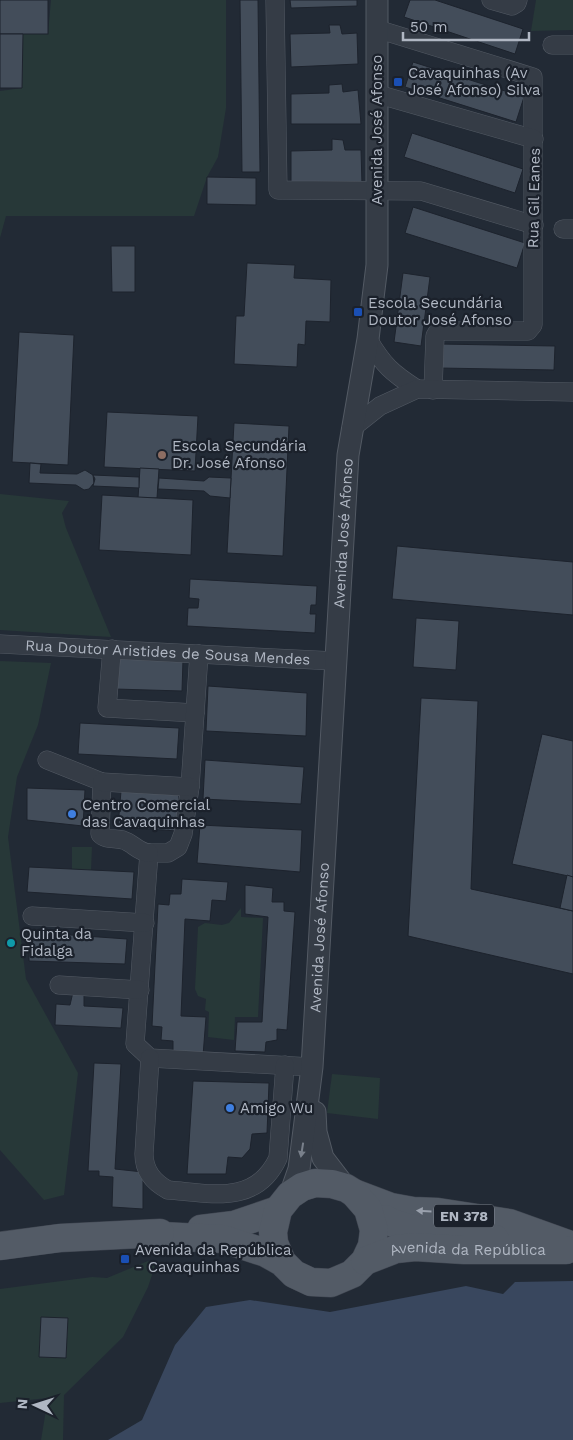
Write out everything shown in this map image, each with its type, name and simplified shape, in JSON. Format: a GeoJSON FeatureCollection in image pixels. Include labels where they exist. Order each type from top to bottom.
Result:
{"type":"FeatureCollection","features":[{"type":"Feature","properties":{"kind":"main road","name":"Avenida da República"},"geometry":{"type":"LineString","coordinates":[[0,1246],[60,1238],[141,1235],[234,1225],[284,1203],[302,1187],[315,1183],[332,1184],[356,1197],[374,1230],[372,1246],[365,1261],[352,1274],[331,1283],[311,1282],[294,1274],[282,1262],[266,1253],[223,1239],[141,1235]]}},
{"type":"Feature","properties":{"kind":"main road","name":"EN 378"},"geometry":{"type":"LineString","coordinates":[[356,1197],[391,1207],[509,1223],[573,1248]]}},
{"type":"Feature","properties":{"kind":"main road"},"geometry":{"type":"LineString","coordinates":[[282,1262],[274,1243],[273,1232],[284,1203]]}},
{"type":"Feature","properties":{"kind":"main road","name":"Avenida da República"},"geometry":{"type":"LineString","coordinates":[[365,1261],[396,1249],[415,1247],[464,1250],[573,1248]]}},
{"type":"Feature","properties":{"kind":"street"},"geometry":{"type":"LineString","coordinates":[[275,0],[278,190],[421,191],[534,225]]}},
{"type":"Feature","properties":{"kind":"street","name":"Avenida José Afonso"},"geometry":{"type":"LineString","coordinates":[[284,1203],[299,1169],[312,1067],[345,480],[351,429],[368,339],[377,265],[377,0]]}},
{"type":"Feature","properties":{"kind":"street"},"geometry":{"type":"LineString","coordinates":[[491,0],[512,6],[518,0]]}},
{"type":"Feature","properties":{"kind":"street","name":"Rua Gil Eanes"},"geometry":{"type":"LineString","coordinates":[[377,29],[533,77],[534,225],[532,328],[528,331],[438,331],[435,336],[425,390]]}},
{"type":"Feature","properties":{"kind":"street"},"geometry":{"type":"LineString","coordinates":[[552,45],[573,45]]}},
{"type":"Feature","properties":{"kind":"street"},"geometry":{"type":"LineString","coordinates":[[377,94],[534,139]]}},
{"type":"Feature","properties":{"kind":"street"},"geometry":{"type":"LineString","coordinates":[[368,339],[380,360],[396,375],[425,390]]}},
{"type":"Feature","properties":{"kind":"street"},"geometry":{"type":"LineString","coordinates":[[351,429],[380,406],[425,390],[573,392]]}},
{"type":"Feature","properties":{"kind":"street","name":"Rua Doutor Aristides de Sousa Mendes"},"geometry":{"type":"LineString","coordinates":[[0,644],[335,661]]}},
{"type":"Feature","properties":{"kind":"street"},"geometry":{"type":"LineString","coordinates":[[112,649],[107,708],[195,713]]}},
{"type":"Feature","properties":{"kind":"street"},"geometry":{"type":"LineString","coordinates":[[102,782],[100,834],[105,838],[126,841],[139,850],[149,853],[168,853],[178,847],[183,834],[190,787],[199,654]]}},
{"type":"Feature","properties":{"kind":"street"},"geometry":{"type":"LineString","coordinates":[[46,760],[102,782],[190,787]]}},
{"type":"Feature","properties":{"kind":"street"},"geometry":{"type":"LineString","coordinates":[[149,853],[135,1044],[150,1058],[312,1067]]}},
{"type":"Feature","properties":{"kind":"street"},"geometry":{"type":"LineString","coordinates":[[32,916],[145,923]]}},
{"type":"Feature","properties":{"kind":"street"},"geometry":{"type":"LineString","coordinates":[[60,985],[140,990]]}},
{"type":"Feature","properties":{"kind":"street"},"geometry":{"type":"LineString","coordinates":[[150,1058],[144,1154],[144,1164],[148,1173],[168,1190],[229,1194],[245,1190],[261,1181],[274,1167],[278,1158],[285,1065]]}},
{"type":"Feature","properties":{"kind":"street","name":"Avenida José Afonso"},"geometry":{"type":"LineString","coordinates":[[312,1067],[316,1132],[323,1158],[356,1197]]}},
{"type":"Feature","properties":{"kind":"shaded area"},"geometry":{"type":"Polygon","coordinates":[[[51,0],[226,0],[226,108],[218,157],[207,177],[194,216],[6,216],[0,238],[0,91],[22,88],[23,34],[48,34],[51,0]]]}},
{"type":"Feature","properties":{"kind":"shaded area"},"geometry":{"type":"Polygon","coordinates":[[[536,0],[573,0],[573,30],[531,31],[536,0]]]}},
{"type":"Feature","properties":{"kind":"shaded area"},"geometry":{"type":"Polygon","coordinates":[[[0,494],[69,501],[62,513],[66,528],[111,637],[0,630],[0,494]]]}},
{"type":"Feature","properties":{"kind":"shaded area","name":"Quinta da Fidalga"},"geometry":{"type":"Polygon","coordinates":[[[0,661],[51,663],[38,725],[17,777],[8,837],[26,979],[78,1073],[64,1195],[44,1200],[0,1150],[0,661]]]}},
{"type":"Feature","properties":{"kind":"shaded area"},"geometry":{"type":"Polygon","coordinates":[[[72,847],[92,847],[91,871],[72,870],[72,847]]]}},
{"type":"Feature","properties":{"kind":"shaded area"},"geometry":{"type":"Polygon","coordinates":[[[241,908],[241,917],[263,918],[258,1017],[235,1017],[234,1040],[208,1037],[209,1012],[205,1010],[206,999],[198,996],[195,989],[198,927],[205,923],[222,925],[229,923],[241,908]]]}},
{"type":"Feature","properties":{"kind":"shaded area"},"geometry":{"type":"Polygon","coordinates":[[[332,1074],[380,1078],[378,1119],[327,1113],[332,1074]]]}},
{"type":"Feature","properties":{"kind":"shaded area"},"geometry":{"type":"Polygon","coordinates":[[[148,1261],[155,1266],[148,1287],[123,1337],[64,1395],[63,1440],[41,1440],[48,1398],[0,1403],[0,1289],[92,1277],[107,1278],[148,1261]]]}},
{"type":"Feature","properties":{"kind":"water"},"geometry":{"type":"Polygon","coordinates":[[[573,1281],[573,1440],[108,1440],[142,1420],[175,1345],[206,1307],[250,1300],[330,1312],[466,1286],[503,1294],[515,1282],[573,1281]]]}},
{"type":"Feature","properties":{"kind":"building"},"geometry":{"type":"Polygon","coordinates":[[[0,0],[48,0],[48,34],[0,34],[0,0]]]}},
{"type":"Feature","properties":{"kind":"building"},"geometry":{"type":"Polygon","coordinates":[[[240,0],[258,0],[260,172],[242,172],[240,0]]]}},
{"type":"Feature","properties":{"kind":"building"},"geometry":{"type":"Polygon","coordinates":[[[290,0],[357,0],[357,6],[291,8],[290,0]]]}},
{"type":"Feature","properties":{"kind":"building"},"geometry":{"type":"Polygon","coordinates":[[[410,0],[435,0],[523,29],[515,54],[404,17],[410,0]]]}},
{"type":"Feature","properties":{"kind":"building"},"geometry":{"type":"Polygon","coordinates":[[[329,25],[340,25],[342,34],[357,33],[358,64],[291,67],[290,34],[330,33],[329,25]]]}},
{"type":"Feature","properties":{"kind":"building"},"geometry":{"type":"Polygon","coordinates":[[[0,34],[23,34],[22,88],[0,88],[0,34]]]}},
{"type":"Feature","properties":{"kind":"building"},"geometry":{"type":"Polygon","coordinates":[[[413,62],[524,97],[516,122],[405,87],[413,62]]]}},
{"type":"Feature","properties":{"kind":"building"},"geometry":{"type":"Polygon","coordinates":[[[342,84],[343,92],[358,90],[361,124],[291,124],[291,94],[329,93],[329,85],[342,84]]]}},
{"type":"Feature","properties":{"kind":"building"},"geometry":{"type":"Polygon","coordinates":[[[412,133],[523,169],[515,193],[404,157],[412,133]]]}},
{"type":"Feature","properties":{"kind":"building"},"geometry":{"type":"Polygon","coordinates":[[[332,139],[343,140],[345,150],[361,150],[362,184],[291,183],[291,151],[332,150],[332,139]]]}},
{"type":"Feature","properties":{"kind":"building"},"geometry":{"type":"Polygon","coordinates":[[[207,177],[256,178],[256,205],[207,204],[207,177]]]}},
{"type":"Feature","properties":{"kind":"building"},"geometry":{"type":"Polygon","coordinates":[[[413,207],[525,243],[517,268],[405,233],[413,207]]]}},
{"type":"Feature","properties":{"kind":"building"},"geometry":{"type":"Polygon","coordinates":[[[111,246],[135,246],[135,292],[112,292],[111,246]]]}},
{"type":"Feature","properties":{"kind":"building"},"geometry":{"type":"Polygon","coordinates":[[[247,263],[295,265],[294,278],[331,280],[330,322],[306,321],[305,345],[298,344],[297,367],[234,364],[236,316],[244,316],[247,263]]]}},
{"type":"Feature","properties":{"kind":"building"},"geometry":{"type":"Polygon","coordinates":[[[403,273],[430,277],[421,346],[394,342],[403,273]]]}},
{"type":"Feature","properties":{"kind":"building"},"geometry":{"type":"Polygon","coordinates":[[[19,332],[74,335],[68,465],[12,462],[19,332]]]}},
{"type":"Feature","properties":{"kind":"building"},"geometry":{"type":"Polygon","coordinates":[[[439,344],[555,346],[554,370],[439,368],[439,344]]]}},
{"type":"Feature","properties":{"kind":"building"},"geometry":{"type":"Polygon","coordinates":[[[107,412],[198,416],[195,471],[104,467],[107,412]]]}},
{"type":"Feature","properties":{"kind":"building"},"geometry":{"type":"Polygon","coordinates":[[[234,423],[289,426],[283,556],[227,553],[234,423]]]}},
{"type":"Feature","properties":{"kind":"building"},"geometry":{"type":"Polygon","coordinates":[[[30,463],[41,464],[40,473],[77,474],[85,470],[93,475],[94,483],[89,489],[84,490],[76,485],[29,483],[30,463]]]}},
{"type":"Feature","properties":{"kind":"building"},"geometry":{"type":"Polygon","coordinates":[[[140,468],[159,469],[157,498],[138,498],[140,468]]]}},
{"type":"Feature","properties":{"kind":"building"},"geometry":{"type":"Polygon","coordinates":[[[93,475],[139,477],[139,488],[93,486],[95,479],[93,475]]]}},
{"type":"Feature","properties":{"kind":"building"},"geometry":{"type":"Polygon","coordinates":[[[209,477],[231,478],[230,498],[210,496],[204,491],[158,489],[159,478],[204,481],[209,477]]]}},
{"type":"Feature","properties":{"kind":"building"},"geometry":{"type":"Polygon","coordinates":[[[102,495],[193,500],[191,555],[99,550],[102,495]]]}},
{"type":"Feature","properties":{"kind":"building"},"geometry":{"type":"Polygon","coordinates":[[[397,546],[573,562],[573,615],[392,599],[397,546]]]}},
{"type":"Feature","properties":{"kind":"building"},"geometry":{"type":"Polygon","coordinates":[[[190,579],[317,586],[316,605],[311,605],[310,614],[316,614],[315,633],[187,626],[188,608],[198,608],[199,599],[189,598],[190,579]]]}},
{"type":"Feature","properties":{"kind":"building"},"geometry":{"type":"Polygon","coordinates":[[[416,618],[459,621],[456,670],[413,667],[416,618]]]}},
{"type":"Feature","properties":{"kind":"building"},"geometry":{"type":"Polygon","coordinates":[[[116,658],[183,660],[182,691],[115,689],[116,658]]]}},
{"type":"Feature","properties":{"kind":"building"},"geometry":{"type":"Polygon","coordinates":[[[208,686],[307,693],[306,736],[206,731],[208,686]]]}},
{"type":"Feature","properties":{"kind":"building"},"geometry":{"type":"Polygon","coordinates":[[[421,698],[478,701],[471,889],[573,911],[573,974],[408,936],[421,698]]]}},
{"type":"Feature","properties":{"kind":"building"},"geometry":{"type":"Polygon","coordinates":[[[80,723],[179,728],[177,759],[78,754],[80,723]]]}},
{"type":"Feature","properties":{"kind":"building"},"geometry":{"type":"Polygon","coordinates":[[[542,734],[573,741],[573,877],[512,864],[542,734]]]}},
{"type":"Feature","properties":{"kind":"building"},"geometry":{"type":"Polygon","coordinates":[[[205,760],[304,767],[301,804],[203,799],[205,760]]]}},
{"type":"Feature","properties":{"kind":"building"},"geometry":{"type":"Polygon","coordinates":[[[27,788],[85,790],[83,826],[27,820],[27,788]]]}},
{"type":"Feature","properties":{"kind":"building"},"geometry":{"type":"Polygon","coordinates":[[[121,791],[179,795],[177,831],[118,827],[121,791]]]}},
{"type":"Feature","properties":{"kind":"building"},"geometry":{"type":"Polygon","coordinates":[[[200,825],[302,830],[300,872],[197,863],[200,825]]]}},
{"type":"Feature","properties":{"kind":"building"},"geometry":{"type":"Polygon","coordinates":[[[29,867],[134,872],[132,899],[27,892],[29,867]]]}},
{"type":"Feature","properties":{"kind":"building"},"geometry":{"type":"Polygon","coordinates":[[[567,875],[573,877],[573,911],[560,908],[567,875]]]}},
{"type":"Feature","properties":{"kind":"building"},"geometry":{"type":"Polygon","coordinates":[[[182,879],[228,882],[226,901],[212,900],[210,921],[185,919],[181,1016],[206,1017],[203,1056],[173,1053],[173,1041],[161,1040],[162,1027],[152,1026],[158,904],[169,905],[170,894],[181,894],[182,879]]]}},
{"type":"Feature","properties":{"kind":"building"},"geometry":{"type":"Polygon","coordinates":[[[245,885],[273,888],[272,902],[284,902],[284,911],[295,912],[287,1030],[277,1029],[277,1040],[266,1042],[265,1052],[235,1051],[237,1022],[262,1022],[268,917],[245,914],[245,885]]]}},
{"type":"Feature","properties":{"kind":"building"},"geometry":{"type":"Polygon","coordinates":[[[29,932],[127,939],[125,964],[29,961],[29,932]]]}},
{"type":"Feature","properties":{"kind":"building"},"geometry":{"type":"Polygon","coordinates":[[[73,992],[84,992],[84,1006],[123,1008],[121,1028],[55,1025],[56,1004],[70,1005],[73,992]]]}},
{"type":"Feature","properties":{"kind":"building"},"geometry":{"type":"Polygon","coordinates":[[[94,1063],[121,1064],[115,1169],[143,1172],[143,1209],[112,1207],[113,1177],[99,1176],[99,1171],[88,1171],[94,1063]]]}},
{"type":"Feature","properties":{"kind":"building","name":"Amigo Wu"},"geometry":{"type":"Polygon","coordinates":[[[193,1081],[269,1083],[267,1133],[252,1134],[250,1149],[242,1158],[228,1157],[226,1174],[187,1174],[193,1081]]]}},
{"type":"Feature","properties":{"kind":"building"},"geometry":{"type":"Polygon","coordinates":[[[41,1317],[68,1318],[66,1358],[39,1357],[41,1317]]]}},
{"type":"Feature","properties":{"kind":"place","name":"Cavaquinhas (Av José Afonso) Silva"},"geometry":{"type":"Point","coordinates":[398,82]}},
{"type":"Feature","properties":{"kind":"place","name":"Escola Secundária Doutor José Afonso"},"geometry":{"type":"Point","coordinates":[358,312]}},
{"type":"Feature","properties":{"kind":"place","name":"Escola Secundária Dr. José Afonso"},"geometry":{"type":"Point","coordinates":[162,455]}},
{"type":"Feature","properties":{"kind":"place","name":"Centro Comercial das Cavaquinhas"},"geometry":{"type":"Point","coordinates":[72,814]}},
{"type":"Feature","properties":{"kind":"place","name":"Quinta da Fidalga"},"geometry":{"type":"Point","coordinates":[11,943]}},
{"type":"Feature","properties":{"kind":"place","name":"Amigo Wu"},"geometry":{"type":"Point","coordinates":[230,1108]}},
{"type":"Feature","properties":{"kind":"place","name":"Avenida da República - Cavaquinhas"},"geometry":{"type":"Point","coordinates":[125,1259]}}]}
